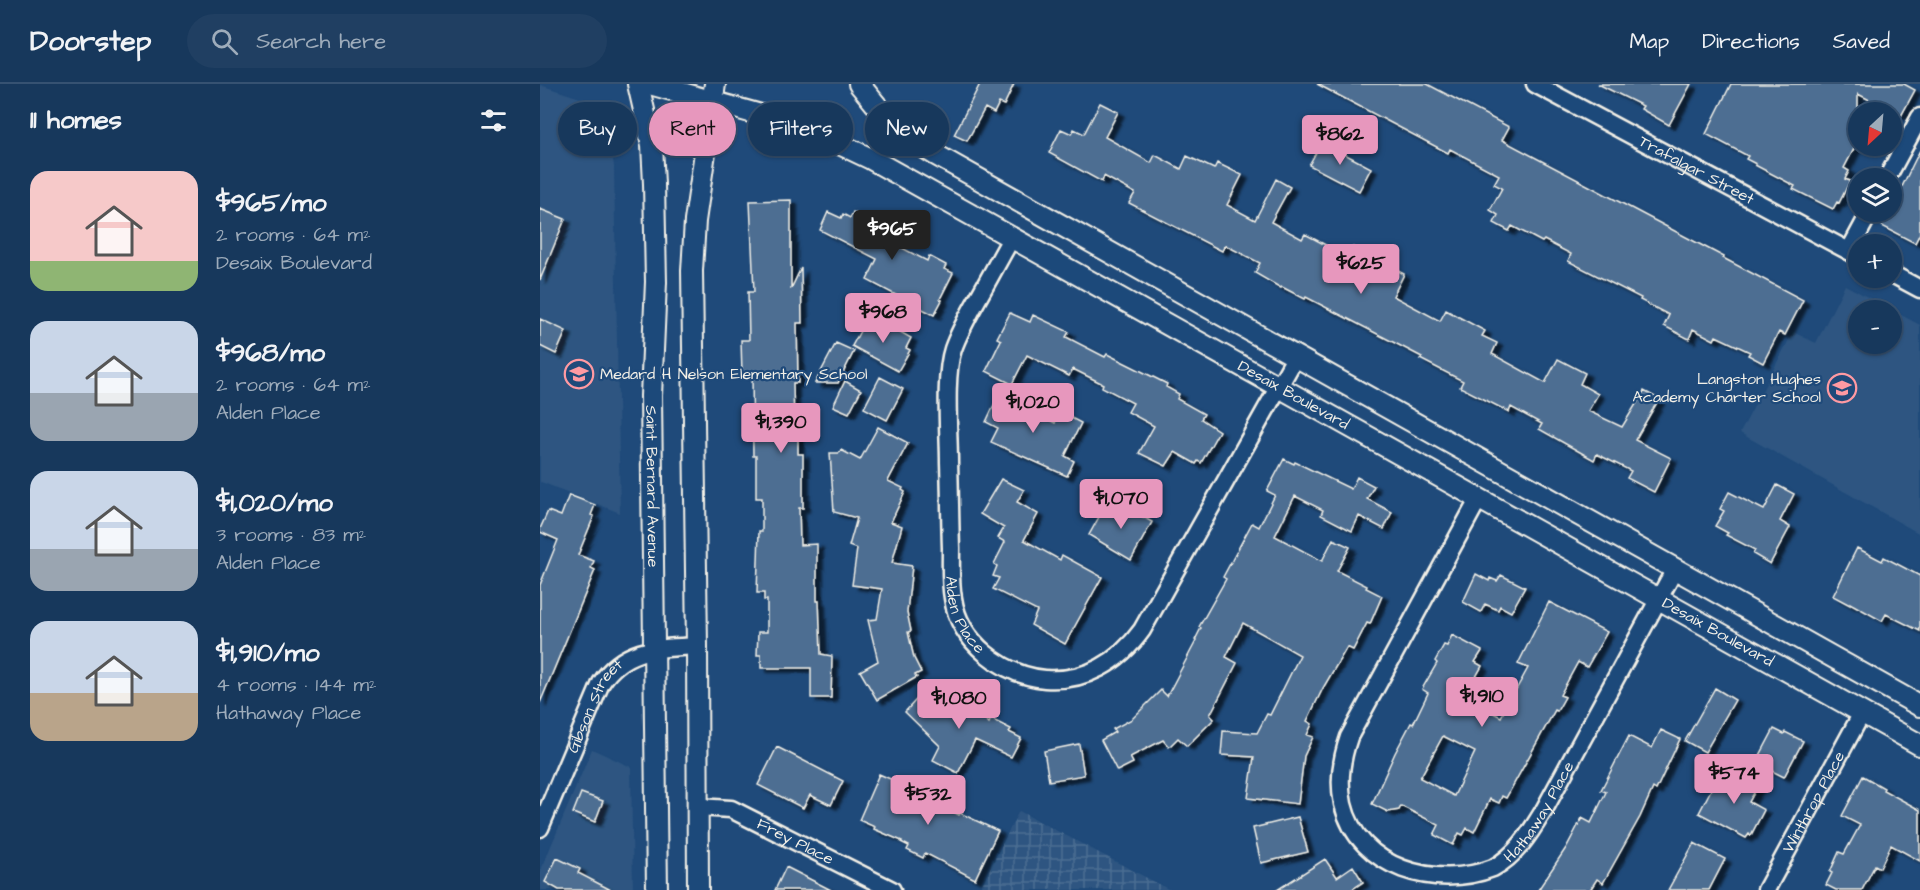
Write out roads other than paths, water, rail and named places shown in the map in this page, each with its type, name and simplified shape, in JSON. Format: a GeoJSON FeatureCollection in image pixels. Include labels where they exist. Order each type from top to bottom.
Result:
{"type":"FeatureCollection","features":[{"type":"Feature","properties":{"kind":"street","name":"Saint Bernard Avenue"},"geometry":{"type":"LineString","coordinates":[[638,84],[652,145],[654,184],[656,282],[651,396],[657,890]]}},
{"type":"Feature","properties":{"kind":"street","name":"Desaix Boulevard"},"geometry":{"type":"LineString","coordinates":[[650,84],[714,93],[841,144],[912,181],[1920,745]]}},
{"type":"Feature","properties":{"kind":"street","name":"Desaix Boulevard"},"geometry":{"type":"LineString","coordinates":[[858,84],[906,136],[936,156],[1920,706]]}},
{"type":"Feature","properties":{"kind":"street","name":"Trafalgar Street"},"geometry":{"type":"LineString","coordinates":[[1535,84],[1564,91],[1848,250]]}},
{"type":"Feature","properties":{"kind":"street"},"geometry":{"type":"LineString","coordinates":[[698,890],[692,271],[695,221],[714,93]]}},
{"type":"Feature","properties":{"kind":"street"},"geometry":{"type":"LineString","coordinates":[[1892,168],[1920,117]]}},
{"type":"Feature","properties":{"kind":"street","name":"Alden Place"},"geometry":{"type":"LineString","coordinates":[[1012,237],[961,330],[952,351],[948,402],[953,599],[962,624],[971,639],[983,652],[1004,667],[1020,674],[1037,678],[1063,679],[1089,674],[1112,662],[1125,651],[1142,630],[1296,356]]}},
{"type":"Feature","properties":{"kind":"street"},"geometry":{"type":"LineString","coordinates":[[1902,279],[1920,289]]}},
{"type":"Feature","properties":{"kind":"street","name":"Hathaway Place"},"geometry":{"type":"LineString","coordinates":[[1479,498],[1349,737],[1343,753],[1340,771],[1341,788],[1350,823],[1370,851],[1399,872],[1433,881],[1468,878],[1493,868],[1520,846],[1544,810],[1675,569]]}},
{"type":"Feature","properties":{"kind":"street","name":"Gibson Street"},"geometry":{"type":"LineString","coordinates":[[540,828],[605,677],[619,662],[655,648],[697,646]]}},
{"type":"Feature","properties":{"kind":"street","name":"Winthrop Place"},"geometry":{"type":"LineString","coordinates":[[1766,890],[1862,712]]}},
{"type":"Feature","properties":{"kind":"street","name":"Frey Place"},"geometry":{"type":"LineString","coordinates":[[697,807],[731,809],[892,890]]}},
{"type":"Feature","properties":{"kind":"place","name":"Medard H Nelson Elementary School"},"geometry":{"type":"Point","coordinates":[579,374]}},
{"type":"Feature","properties":{"kind":"place","name":"Langston Hughes Academy Charter School"},"geometry":{"type":"Point","coordinates":[1842,388]}}]}
